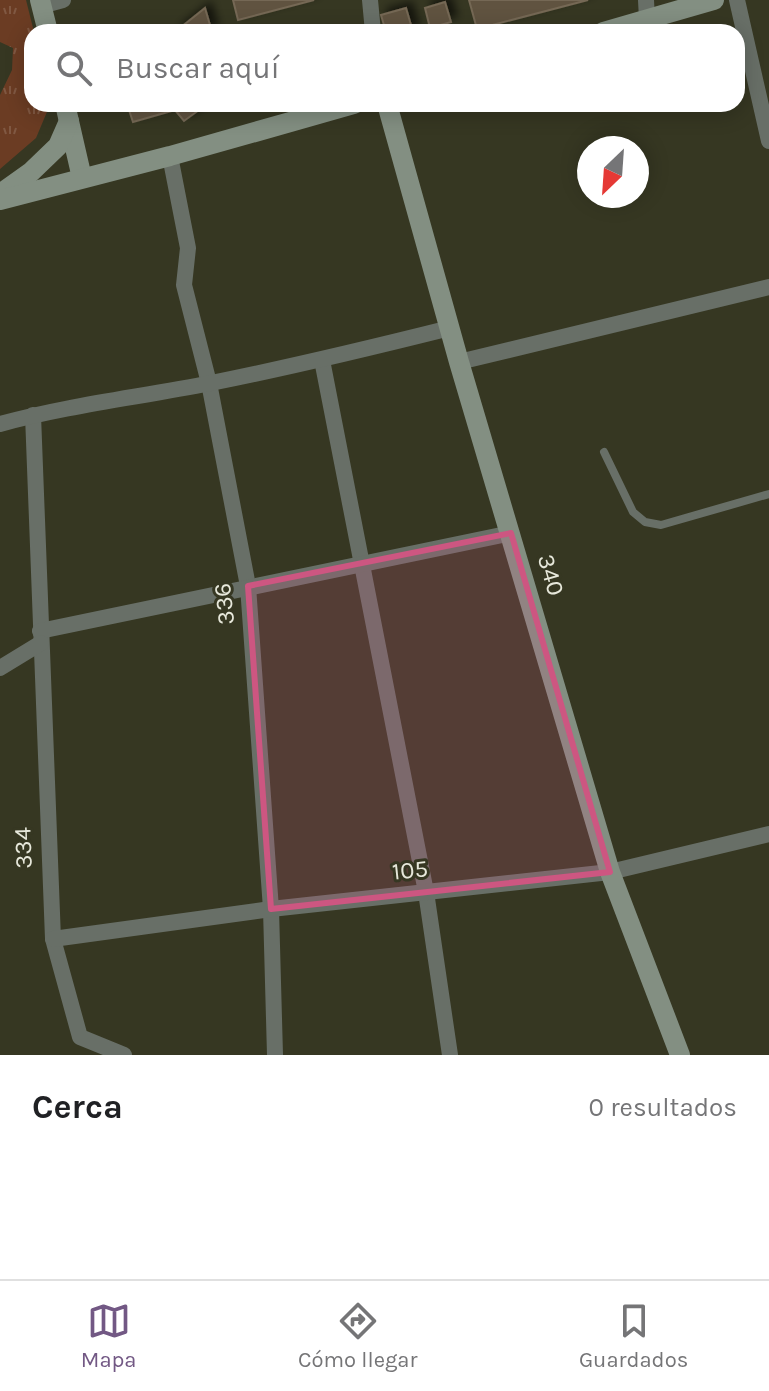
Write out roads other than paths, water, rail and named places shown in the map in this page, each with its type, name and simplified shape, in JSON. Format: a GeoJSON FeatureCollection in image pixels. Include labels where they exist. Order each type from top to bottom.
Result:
{"type":"FeatureCollection","features":[{"type":"Feature","properties":{"kind":"street"},"geometry":{"type":"LineString","coordinates":[[46,24],[41,3],[63,0]]}},
{"type":"Feature","properties":{"kind":"street"},"geometry":{"type":"LineString","coordinates":[[370,0],[372,24]]}},
{"type":"Feature","properties":{"kind":"street"},"geometry":{"type":"LineString","coordinates":[[619,24],[646,10],[714,0]]}},
{"type":"Feature","properties":{"kind":"street"},"geometry":{"type":"LineString","coordinates":[[737,0],[742,24]]}},
{"type":"Feature","properties":{"kind":"street"},"geometry":{"type":"LineString","coordinates":[[745,35],[769,141]]}},
{"type":"Feature","properties":{"kind":"street"},"geometry":{"type":"LineString","coordinates":[[67,112],[82,178]]}},
{"type":"Feature","properties":{"kind":"street"},"geometry":{"type":"LineString","coordinates":[[0,194],[31,172],[58,146],[67,112]]}},
{"type":"Feature","properties":{"kind":"street"},"geometry":{"type":"LineString","coordinates":[[0,200],[326,112]]}},
{"type":"Feature","properties":{"kind":"street","name":"340"},"geometry":{"type":"LineString","coordinates":[[389,112],[459,362],[610,872],[680,1055]]}},
{"type":"Feature","properties":{"kind":"street","name":"336"},"geometry":{"type":"LineString","coordinates":[[170,156],[188,248],[184,285],[209,383],[248,586],[271,909],[275,1055]]}},
{"type":"Feature","properties":{"kind":"street"},"geometry":{"type":"LineString","coordinates":[[459,362],[769,287]]}},
{"type":"Feature","properties":{"kind":"street"},"geometry":{"type":"LineString","coordinates":[[0,424],[322,360],[450,328]]}},
{"type":"Feature","properties":{"kind":"street"},"geometry":{"type":"LineString","coordinates":[[322,360],[426,892],[450,1055]]}},
{"type":"Feature","properties":{"kind":"street","name":"334"},"geometry":{"type":"LineString","coordinates":[[33,415],[53,939],[80,1037],[124,1055]]}},
{"type":"Feature","properties":{"kind":"street"},"geometry":{"type":"LineString","coordinates":[[0,668],[40,637],[248,586],[511,533]]}},
{"type":"Feature","properties":{"kind":"street","name":"105"},"geometry":{"type":"LineString","coordinates":[[53,939],[271,909],[610,872],[769,834]]}},
{"type":"Feature","properties":{"kind":"lane"},"geometry":{"type":"LineString","coordinates":[[604,452],[633,512],[645,522],[661,525],[769,494]]}}]}
